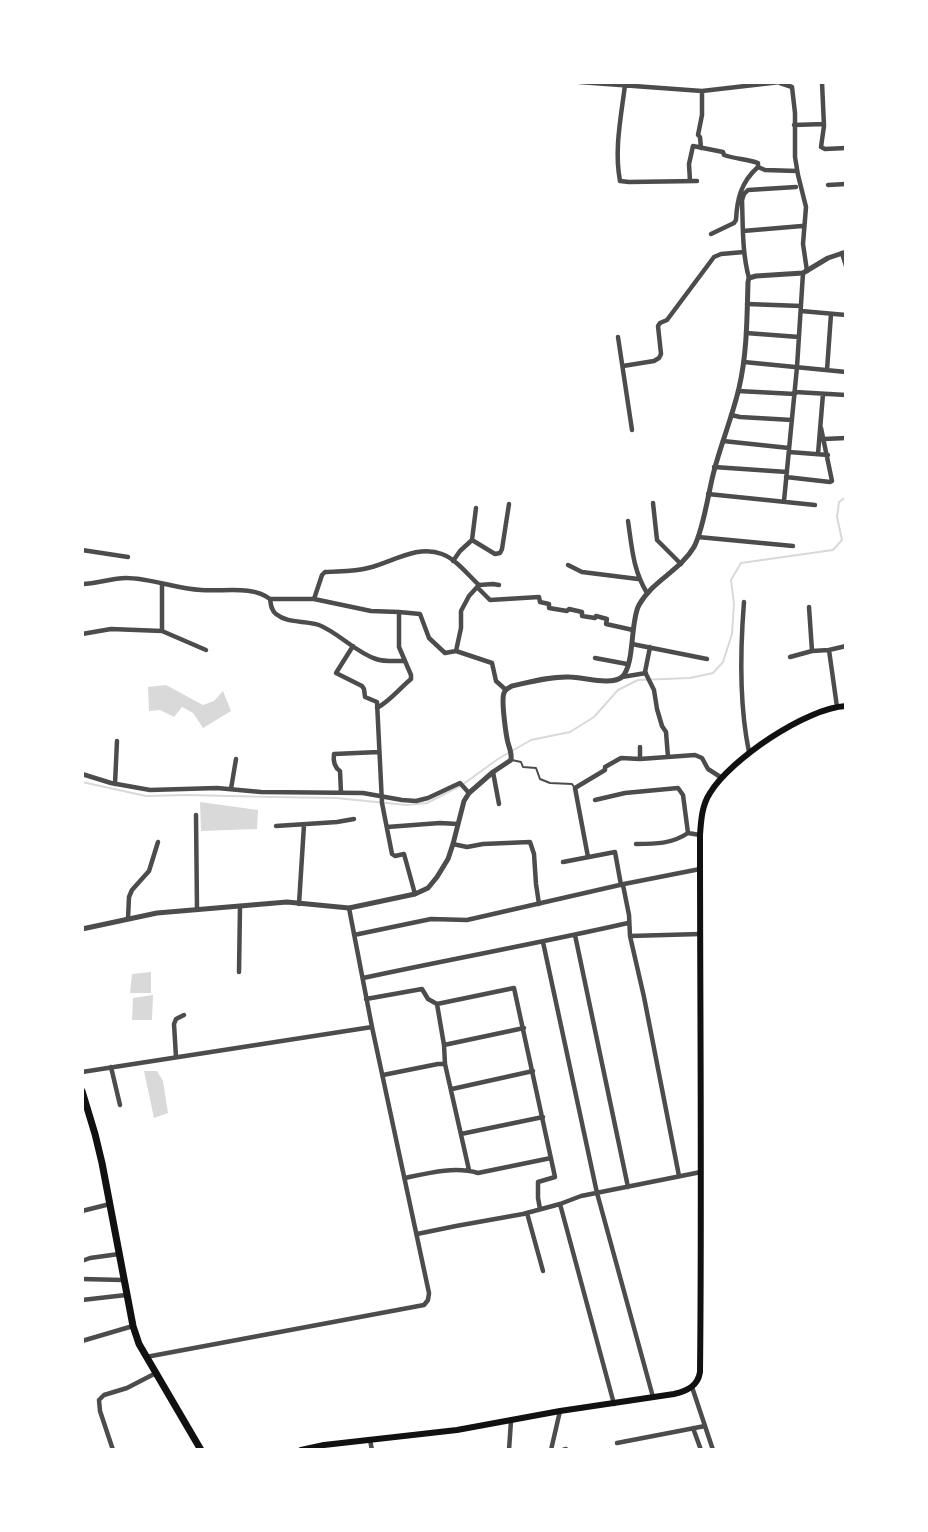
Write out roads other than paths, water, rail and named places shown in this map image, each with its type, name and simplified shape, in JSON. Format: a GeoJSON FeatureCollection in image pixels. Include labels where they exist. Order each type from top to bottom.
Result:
{"type":"FeatureCollection","features":[{"type":"Feature","properties":{"kind":"highway"},"geometry":{"type":"LineString","coordinates":[[82,1091],[95,1134],[110,1204],[132,1326],[146,1357],[201,1450]]}},
{"type":"Feature","properties":{"kind":"main road"},"geometry":{"type":"LineString","coordinates":[[301,1450],[324,1445],[447,1432],[561,1411],[653,1398],[684,1392],[698,1380],[701,1172],[700,934],[697,870],[702,813],[709,794],[722,778],[750,753],[789,727],[837,707],[846,706]]}},
{"type":"Feature","properties":{"kind":"street"},"geometry":{"type":"LineString","coordinates":[[579,82],[702,91],[780,83],[792,87],[797,171],[806,207],[803,244],[805,272],[783,501]]}},
{"type":"Feature","properties":{"kind":"street"},"geometry":{"type":"LineString","coordinates":[[822,82],[824,124],[821,147],[846,148]]}},
{"type":"Feature","properties":{"kind":"street"},"geometry":{"type":"LineString","coordinates":[[625,85],[619,129],[620,181],[697,181]]}},
{"type":"Feature","properties":{"kind":"street"},"geometry":{"type":"LineString","coordinates":[[701,148],[698,135],[702,115],[702,91]]}},
{"type":"Feature","properties":{"kind":"street"},"geometry":{"type":"LineString","coordinates":[[794,125],[824,124]]}},
{"type":"Feature","properties":{"kind":"street"},"geometry":{"type":"LineString","coordinates":[[690,181],[693,146],[752,161],[765,170],[797,171]]}},
{"type":"Feature","properties":{"kind":"street"},"geometry":{"type":"LineString","coordinates":[[711,233],[734,223],[737,198],[758,167]]}},
{"type":"Feature","properties":{"kind":"street"},"geometry":{"type":"LineString","coordinates":[[828,185],[846,184]]}},
{"type":"Feature","properties":{"kind":"street"},"geometry":{"type":"LineString","coordinates":[[621,677],[625,672],[632,644],[638,606],[647,593],[681,564],[695,546],[738,391],[744,362],[749,278],[744,252],[744,194],[748,190],[796,187]]}},
{"type":"Feature","properties":{"kind":"street"},"geometry":{"type":"LineString","coordinates":[[743,231],[802,226]]}},
{"type":"Feature","properties":{"kind":"street"},"geometry":{"type":"LineString","coordinates":[[623,366],[659,358],[660,323],[667,320],[714,257],[744,252]]}},
{"type":"Feature","properties":{"kind":"street"},"geometry":{"type":"LineString","coordinates":[[749,278],[805,272],[828,258],[844,253],[846,265]]}},
{"type":"Feature","properties":{"kind":"street"},"geometry":{"type":"LineString","coordinates":[[747,304],[846,315]]}},
{"type":"Feature","properties":{"kind":"street"},"geometry":{"type":"LineString","coordinates":[[827,370],[831,314]]}},
{"type":"Feature","properties":{"kind":"street"},"geometry":{"type":"LineString","coordinates":[[746,333],[799,337]]}},
{"type":"Feature","properties":{"kind":"street"},"geometry":{"type":"LineString","coordinates":[[618,337],[632,430]]}},
{"type":"Feature","properties":{"kind":"street"},"geometry":{"type":"LineString","coordinates":[[744,362],[846,372]]}},
{"type":"Feature","properties":{"kind":"street"},"geometry":{"type":"LineString","coordinates":[[738,391],[846,396]]}},
{"type":"Feature","properties":{"kind":"street"},"geometry":{"type":"LineString","coordinates":[[818,454],[823,394]]}},
{"type":"Feature","properties":{"kind":"street"},"geometry":{"type":"LineString","coordinates":[[731,415],[792,420]]}},
{"type":"Feature","properties":{"kind":"street"},"geometry":{"type":"LineString","coordinates":[[715,467],[831,482],[821,428]]}},
{"type":"Feature","properties":{"kind":"street"},"geometry":{"type":"LineString","coordinates":[[824,439],[846,438]]}},
{"type":"Feature","properties":{"kind":"street"},"geometry":{"type":"LineString","coordinates":[[723,442],[828,455]]}},
{"type":"Feature","properties":{"kind":"street"},"geometry":{"type":"LineString","coordinates":[[711,494],[816,505]]}},
{"type":"Feature","properties":{"kind":"street"},"geometry":{"type":"LineString","coordinates":[[653,503],[657,540],[681,564]]}},
{"type":"Feature","properties":{"kind":"street"},"geometry":{"type":"LineString","coordinates":[[472,540],[495,554],[500,553],[509,504]]}},
{"type":"Feature","properties":{"kind":"street"},"geometry":{"type":"LineString","coordinates":[[453,561],[472,540],[476,508]]}},
{"type":"Feature","properties":{"kind":"street"},"geometry":{"type":"LineString","coordinates":[[628,521],[638,579],[647,593]]}},
{"type":"Feature","properties":{"kind":"street"},"geometry":{"type":"LineString","coordinates":[[698,537],[793,546]]}},
{"type":"Feature","properties":{"kind":"street"},"geometry":{"type":"LineString","coordinates":[[82,550],[128,557]]}},
{"type":"Feature","properties":{"kind":"street"},"geometry":{"type":"LineString","coordinates":[[314,599],[325,572],[368,569],[428,550],[453,561],[490,600],[538,597],[540,602],[549,604],[549,608],[582,612],[582,616],[607,619],[606,624],[633,630]]}},
{"type":"Feature","properties":{"kind":"street"},"geometry":{"type":"LineString","coordinates":[[568,565],[582,572],[638,579]]}},
{"type":"Feature","properties":{"kind":"street"},"geometry":{"type":"LineString","coordinates":[[82,584],[125,578],[200,590],[248,591],[260,593],[270,599],[314,599],[371,611],[420,614],[434,645],[445,653],[456,651],[492,663],[496,681],[506,690]]}},
{"type":"Feature","properties":{"kind":"street"},"geometry":{"type":"LineString","coordinates":[[162,584],[162,631]]}},
{"type":"Feature","properties":{"kind":"street"},"geometry":{"type":"LineString","coordinates":[[456,651],[461,628],[461,611],[469,596],[478,586],[499,585]]}},
{"type":"Feature","properties":{"kind":"street"},"geometry":{"type":"LineString","coordinates":[[270,599],[272,610],[284,619],[315,624],[332,631],[376,659],[404,661]]}},
{"type":"Feature","properties":{"kind":"street"},"geometry":{"type":"LineString","coordinates":[[744,602],[743,721],[750,753]]}},
{"type":"Feature","properties":{"kind":"street"},"geometry":{"type":"LineString","coordinates":[[809,607],[812,651]]}},
{"type":"Feature","properties":{"kind":"street"},"geometry":{"type":"LineString","coordinates":[[377,708],[387,703],[411,679],[399,647],[399,612]]}},
{"type":"Feature","properties":{"kind":"street"},"geometry":{"type":"LineString","coordinates":[[82,634],[111,629],[162,631],[206,650]]}},
{"type":"Feature","properties":{"kind":"street"},"geometry":{"type":"LineString","coordinates":[[632,644],[707,659]]}},
{"type":"Feature","properties":{"kind":"street"},"geometry":{"type":"LineString","coordinates":[[353,646],[336,673],[363,687],[365,697],[376,701],[382,799],[392,854],[404,854],[415,894]]}},
{"type":"Feature","properties":{"kind":"street"},"geometry":{"type":"LineString","coordinates":[[790,657],[846,646]]}},
{"type":"Feature","properties":{"kind":"street"},"geometry":{"type":"LineString","coordinates":[[650,647],[646,675],[654,690],[662,726],[666,732],[667,757]]}},
{"type":"Feature","properties":{"kind":"street"},"geometry":{"type":"LineString","coordinates":[[829,650],[837,707]]}},
{"type":"Feature","properties":{"kind":"street"},"geometry":{"type":"LineString","coordinates":[[595,658],[627,664]]}},
{"type":"Feature","properties":{"kind":"street"},"geometry":{"type":"LineString","coordinates":[[465,788],[512,758],[503,694],[512,686],[568,677],[607,681],[646,675]]}},
{"type":"Feature","properties":{"kind":"street"},"geometry":{"type":"LineString","coordinates":[[115,784],[117,741]]}},
{"type":"Feature","properties":{"kind":"street"},"geometry":{"type":"LineString","coordinates":[[640,747],[640,759]]}},
{"type":"Feature","properties":{"kind":"street"},"geometry":{"type":"LineString","coordinates":[[341,793],[340,771],[334,764],[334,754],[379,752]]}},
{"type":"Feature","properties":{"kind":"street"},"geometry":{"type":"LineString","coordinates":[[588,857],[575,788],[605,770],[606,766],[618,759],[699,756],[708,769],[722,778]]}},
{"type":"Feature","properties":{"kind":"street"},"geometry":{"type":"LineString","coordinates":[[231,789],[236,759]]}},
{"type":"Feature","properties":{"kind":"street"},"geometry":{"type":"LineString","coordinates":[[493,772],[499,804]]}},
{"type":"Feature","properties":{"kind":"street"},"geometry":{"type":"LineString","coordinates":[[82,774],[115,784],[150,790],[217,788],[261,792],[341,793],[416,801],[460,783],[465,788],[464,801],[447,859],[428,888],[415,894],[349,908],[288,902],[157,913],[82,929]]}},
{"type":"Feature","properties":{"kind":"street"},"geometry":{"type":"LineString","coordinates":[[595,800],[625,793],[678,788],[683,795],[688,833]]}},
{"type":"Feature","properties":{"kind":"street"},"geometry":{"type":"LineString","coordinates":[[197,815],[197,909]]}},
{"type":"Feature","properties":{"kind":"street"},"geometry":{"type":"LineString","coordinates":[[276,826],[354,818]]}},
{"type":"Feature","properties":{"kind":"street"},"geometry":{"type":"LineString","coordinates":[[387,827],[440,822],[458,824]]}},
{"type":"Feature","properties":{"kind":"street"},"geometry":{"type":"LineString","coordinates":[[299,904],[304,825]]}},
{"type":"Feature","properties":{"kind":"street"},"geometry":{"type":"LineString","coordinates":[[636,844],[678,840],[688,833],[700,835]]}},
{"type":"Feature","properties":{"kind":"street"},"geometry":{"type":"LineString","coordinates":[[128,919],[129,897],[149,871],[158,842]]}},
{"type":"Feature","properties":{"kind":"street"},"geometry":{"type":"LineString","coordinates":[[453,844],[467,847],[526,842],[532,844],[539,904]]}},
{"type":"Feature","properties":{"kind":"street"},"geometry":{"type":"LineString","coordinates":[[564,862],[615,852],[679,1177]]}},
{"type":"Feature","properties":{"kind":"street"},"geometry":{"type":"LineString","coordinates":[[355,934],[431,919],[467,920],[697,870]]}},
{"type":"Feature","properties":{"kind":"street"},"geometry":{"type":"LineString","coordinates":[[239,972],[240,906]]}},
{"type":"Feature","properties":{"kind":"street"},"geometry":{"type":"LineString","coordinates":[[146,1357],[424,1305],[428,1300],[429,1293],[349,908]]}},
{"type":"Feature","properties":{"kind":"street"},"geometry":{"type":"LineString","coordinates":[[363,978],[543,943],[628,923]]}},
{"type":"Feature","properties":{"kind":"street"},"geometry":{"type":"LineString","coordinates":[[630,936],[700,934]]}},
{"type":"Feature","properties":{"kind":"street"},"geometry":{"type":"LineString","coordinates":[[575,935],[628,1187]]}},
{"type":"Feature","properties":{"kind":"street"},"geometry":{"type":"LineString","coordinates":[[543,943],[597,1193],[653,1398]]}},
{"type":"Feature","properties":{"kind":"street"},"geometry":{"type":"LineString","coordinates":[[366,999],[418,988],[437,1004],[514,988],[555,1177],[538,1182],[540,1209]]}},
{"type":"Feature","properties":{"kind":"street"},"geometry":{"type":"LineString","coordinates":[[437,1004],[445,1064],[469,1170]]}},
{"type":"Feature","properties":{"kind":"street"},"geometry":{"type":"LineString","coordinates":[[176,1057],[174,1024],[176,1019],[184,1015]]}},
{"type":"Feature","properties":{"kind":"street"},"geometry":{"type":"LineString","coordinates":[[82,1072],[372,1027]]}},
{"type":"Feature","properties":{"kind":"street"},"geometry":{"type":"LineString","coordinates":[[444,1045],[524,1028]]}},
{"type":"Feature","properties":{"kind":"street"},"geometry":{"type":"LineString","coordinates":[[383,1075],[445,1064]]}},
{"type":"Feature","properties":{"kind":"street"},"geometry":{"type":"LineString","coordinates":[[111,1067],[120,1105]]}},
{"type":"Feature","properties":{"kind":"street"},"geometry":{"type":"LineString","coordinates":[[452,1089],[533,1071]]}},
{"type":"Feature","properties":{"kind":"street"},"geometry":{"type":"LineString","coordinates":[[461,1133],[543,1117]]}},
{"type":"Feature","properties":{"kind":"street"},"geometry":{"type":"LineString","coordinates":[[405,1178],[453,1170],[478,1173],[551,1157]]}},
{"type":"Feature","properties":{"kind":"street"},"geometry":{"type":"LineString","coordinates":[[417,1234],[527,1213],[581,1196],[701,1172]]}},
{"type":"Feature","properties":{"kind":"street"},"geometry":{"type":"LineString","coordinates":[[82,1211],[110,1204]]}},
{"type":"Feature","properties":{"kind":"street"},"geometry":{"type":"LineString","coordinates":[[560,1204],[614,1404]]}},
{"type":"Feature","properties":{"kind":"street"},"geometry":{"type":"LineString","coordinates":[[527,1213],[543,1270]]}},
{"type":"Feature","properties":{"kind":"street"},"geometry":{"type":"LineString","coordinates":[[82,1261],[119,1254]]}},
{"type":"Feature","properties":{"kind":"street"},"geometry":{"type":"LineString","coordinates":[[82,1279],[123,1280]]}},
{"type":"Feature","properties":{"kind":"street"},"geometry":{"type":"LineString","coordinates":[[82,1300],[125,1295]]}},
{"type":"Feature","properties":{"kind":"street"},"geometry":{"type":"LineString","coordinates":[[82,1341],[132,1326]]}},
{"type":"Feature","properties":{"kind":"street"},"geometry":{"type":"LineString","coordinates":[[113,1450],[99,1400],[104,1395],[127,1388],[156,1373]]}},
{"type":"Feature","properties":{"kind":"street"},"geometry":{"type":"LineString","coordinates":[[692,1387],[713,1450]]}},
{"type":"Feature","properties":{"kind":"street"},"geometry":{"type":"LineString","coordinates":[[551,1450],[561,1411]]}},
{"type":"Feature","properties":{"kind":"street"},"geometry":{"type":"LineString","coordinates":[[509,1450],[511,1421]]}},
{"type":"Feature","properties":{"kind":"street"},"geometry":{"type":"LineString","coordinates":[[617,1443],[705,1426]]}},
{"type":"Feature","properties":{"kind":"street"},"geometry":{"type":"LineString","coordinates":[[693,1428],[701,1450]]}},
{"type":"Feature","properties":{"kind":"street"},"geometry":{"type":"LineString","coordinates":[[370,1440],[372,1450]]}},
{"type":"Feature","properties":{"kind":"lane"},"geometry":{"type":"LineString","coordinates":[[512,758],[521,761],[523,767],[536,768],[540,779],[572,785],[575,788]]}},
{"type":"Feature","properties":{"kind":"waterway"},"geometry":{"type":"LineString","coordinates":[[82,782],[146,796],[336,798],[407,805],[427,803],[462,785],[498,759],[531,740],[570,732],[594,717],[618,690],[638,680],[690,678],[713,673],[723,662],[732,634],[734,604],[731,580],[741,563],[833,550],[842,540],[837,517],[839,502],[846,497]]}}]}
